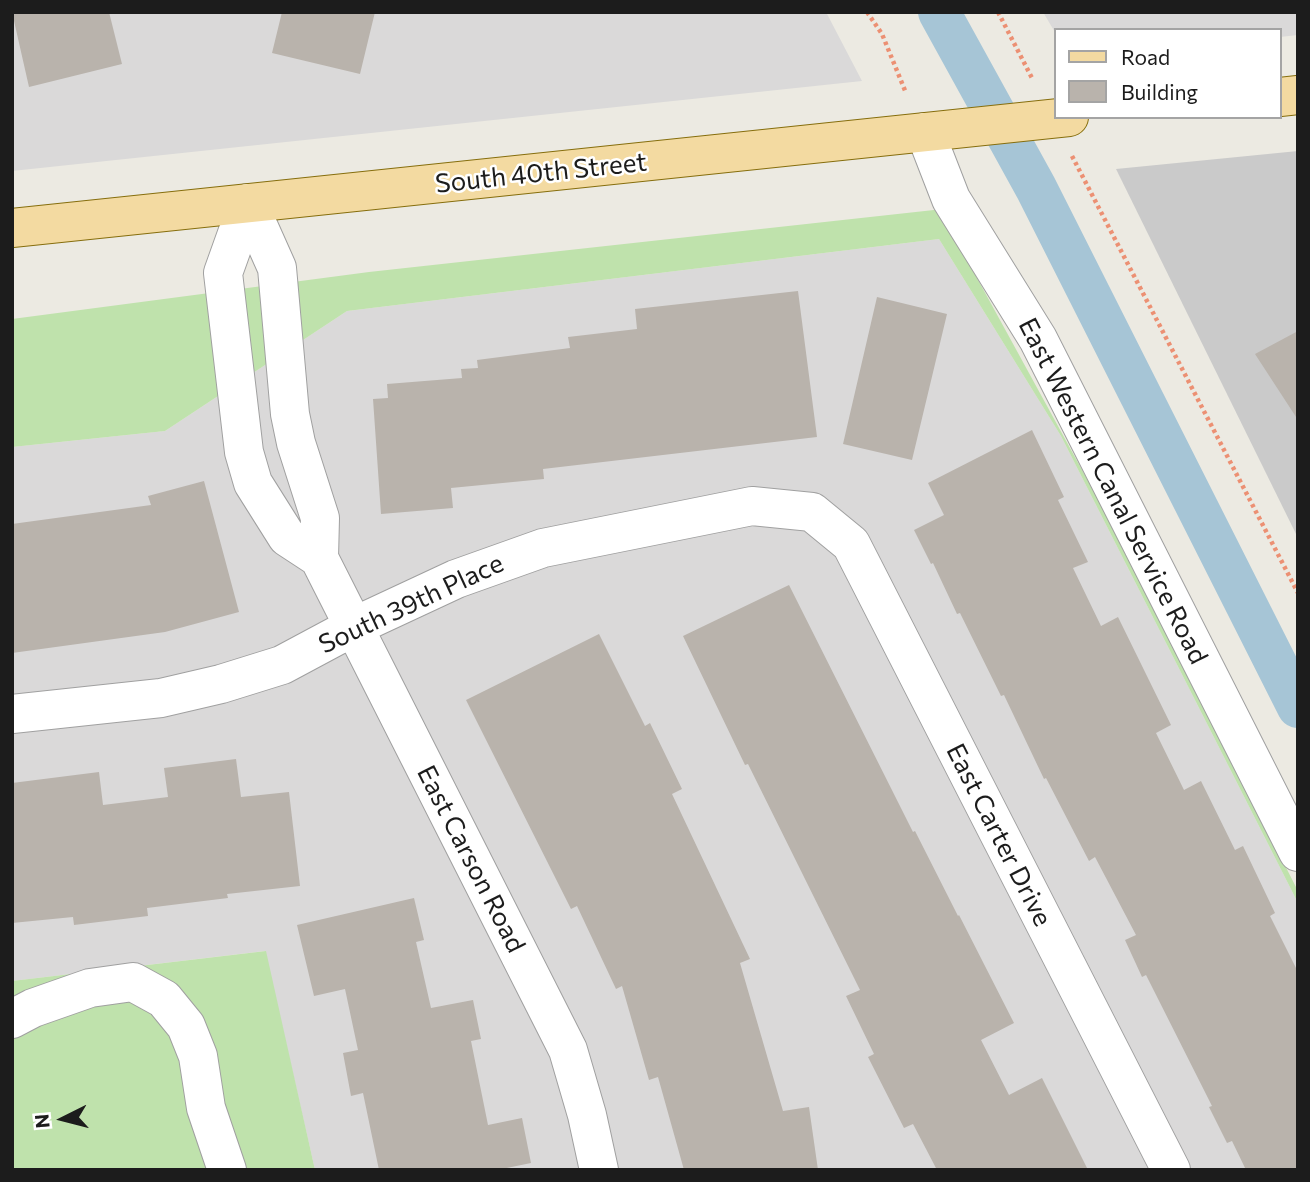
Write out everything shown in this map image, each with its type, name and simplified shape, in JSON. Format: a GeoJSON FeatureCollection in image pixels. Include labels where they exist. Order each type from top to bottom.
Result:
{"type":"FeatureCollection","features":[{"type":"Feature","properties":{"kind":"main road","name":"South 40th Street"},"geometry":{"type":"LineString","coordinates":[[12,228],[1054,119]]}},
{"type":"Feature","properties":{"kind":"street","name":"East Western Canal Service Road"},"geometry":{"type":"LineString","coordinates":[[925,132],[951,199],[1038,340],[1298,852]]}},
{"type":"Feature","properties":{"kind":"street","name":"East Carson Road"},"geometry":{"type":"LineString","coordinates":[[248,203],[277,268],[290,414],[296,443],[320,518],[319,558],[568,1049],[599,1170]]}},
{"type":"Feature","properties":{"kind":"street"},"geometry":{"type":"LineString","coordinates":[[248,203],[223,273],[244,452],[253,483],[287,537],[319,558]]}},
{"type":"Feature","properties":{"kind":"street"},"geometry":{"type":"LineString","coordinates":[[240,421],[290,414]]}},
{"type":"Feature","properties":{"kind":"street","name":"South 39th Place"},"geometry":{"type":"LineString","coordinates":[[12,714],[161,698],[221,684],[282,665],[353,627],[456,579],[543,548],[752,506],[812,512]]}},
{"type":"Feature","properties":{"kind":"street","name":"East Carter Drive"},"geometry":{"type":"LineString","coordinates":[[812,512],[851,544],[1171,1170]]}},
{"type":"Feature","properties":{"kind":"street"},"geometry":{"type":"LineString","coordinates":[[12,1019],[33,1008],[90,989],[133,982],[164,999],[186,1026],[198,1056],[206,1108],[227,1170]]}},
{"type":"Feature","properties":{"kind":"path"},"geometry":{"type":"LineString","coordinates":[[867,12],[882,34],[895,69],[925,132]]}},
{"type":"Feature","properties":{"kind":"path"},"geometry":{"type":"LineString","coordinates":[[998,12],[1022,58]]}},
{"type":"Feature","properties":{"kind":"path"},"geometry":{"type":"LineString","coordinates":[[1086,183],[1298,593]]}},
{"type":"Feature","properties":{"kind":"shaded area"},"geometry":{"type":"Polygon","coordinates":[[[12,12],[826,12],[862,81],[12,171],[12,12]]]}},
{"type":"Feature","properties":{"kind":"shaded area"},"geometry":{"type":"Polygon","coordinates":[[[1043,12],[1298,12],[1298,35],[1282,37],[1282,28],[1054,28],[1054,31],[1043,12]]]}},
{"type":"Feature","properties":{"kind":"shaded area"},"geometry":{"type":"Polygon","coordinates":[[[1298,151],[1298,538],[1116,169],[1298,151]]]}},
{"type":"Feature","properties":{"kind":"shaded area"},"geometry":{"type":"Polygon","coordinates":[[[939,239],[1061,436],[1298,903],[1298,1170],[315,1170],[265,951],[12,981],[12,447],[165,431],[347,311],[939,239]]]}},
{"type":"Feature","properties":{"kind":"green space"},"geometry":{"type":"Polygon","coordinates":[[[943,209],[954,236],[1099,501],[1298,891],[1298,903],[1061,436],[939,239],[347,311],[165,431],[12,447],[12,319],[369,272],[943,209]]]}},
{"type":"Feature","properties":{"kind":"green space"},"geometry":{"type":"Polygon","coordinates":[[[266,951],[315,1170],[12,1170],[12,981],[266,951]]]}},
{"type":"Feature","properties":{"kind":"building"},"geometry":{"type":"Polygon","coordinates":[[[12,12],[109,12],[122,64],[29,87],[12,12]]]}},
{"type":"Feature","properties":{"kind":"building"},"geometry":{"type":"Polygon","coordinates":[[[282,12],[375,12],[360,74],[272,53],[282,12]]]}},
{"type":"Feature","properties":{"kind":"building"},"geometry":{"type":"Polygon","coordinates":[[[798,291],[817,437],[543,469],[544,479],[451,488],[453,508],[381,514],[373,399],[388,398],[387,384],[462,378],[461,369],[478,368],[477,360],[570,348],[568,337],[637,329],[635,309],[798,291]]]}},
{"type":"Feature","properties":{"kind":"building"},"geometry":{"type":"Polygon","coordinates":[[[877,297],[947,314],[912,460],[843,444],[877,297]]]}},
{"type":"Feature","properties":{"kind":"building"},"geometry":{"type":"Polygon","coordinates":[[[1298,331],[1298,420],[1255,354],[1298,331]]]}},
{"type":"Feature","properties":{"kind":"building"},"geometry":{"type":"Polygon","coordinates":[[[1032,430],[1064,497],[1058,500],[1088,562],[1073,568],[1101,626],[1118,617],[1171,725],[1156,733],[1184,790],[1201,781],[1235,850],[1243,846],[1275,913],[1270,916],[1298,972],[1298,1170],[1246,1170],[1232,1141],[1227,1143],[1209,1107],[1212,1106],[1146,975],[1142,977],[1125,940],[1136,935],[1095,857],[1089,861],[1046,778],[1044,779],[1004,695],[1001,696],[960,613],[957,614],[914,530],[944,515],[928,483],[1032,430]]]}},
{"type":"Feature","properties":{"kind":"building"},"geometry":{"type":"Polygon","coordinates":[[[204,481],[239,612],[165,632],[12,653],[12,524],[151,505],[148,496],[204,481]]]}},
{"type":"Feature","properties":{"kind":"building"},"geometry":{"type":"Polygon","coordinates":[[[789,585],[913,832],[915,831],[1014,1023],[981,1040],[1009,1095],[1042,1078],[1088,1170],[937,1170],[913,1124],[904,1128],[868,1057],[874,1054],[846,996],[860,990],[748,764],[745,765],[683,636],[789,585]]]}},
{"type":"Feature","properties":{"kind":"building"},"geometry":{"type":"Polygon","coordinates":[[[599,634],[645,726],[650,723],[682,789],[672,794],[750,959],[740,963],[783,1111],[809,1107],[818,1170],[684,1170],[658,1077],[649,1080],[622,986],[616,989],[577,906],[571,909],[466,700],[599,634]]]}},
{"type":"Feature","properties":{"kind":"building"},"geometry":{"type":"Polygon","coordinates":[[[236,759],[241,797],[289,792],[300,886],[227,894],[228,898],[147,908],[148,916],[74,925],[73,917],[12,923],[12,783],[99,772],[103,805],[168,797],[164,768],[236,759]]]}},
{"type":"Feature","properties":{"kind":"building"},"geometry":{"type":"Polygon","coordinates":[[[414,898],[424,940],[416,942],[431,1008],[473,1000],[481,1039],[471,1041],[488,1125],[522,1118],[531,1163],[497,1170],[379,1170],[363,1093],[351,1096],[343,1053],[358,1050],[345,989],[314,996],[297,925],[414,898]]]}},
{"type":"Feature","properties":{"kind":"waterway"},"geometry":{"type":"LineString","coordinates":[[939,12],[1036,188],[1298,707]]}}]}
